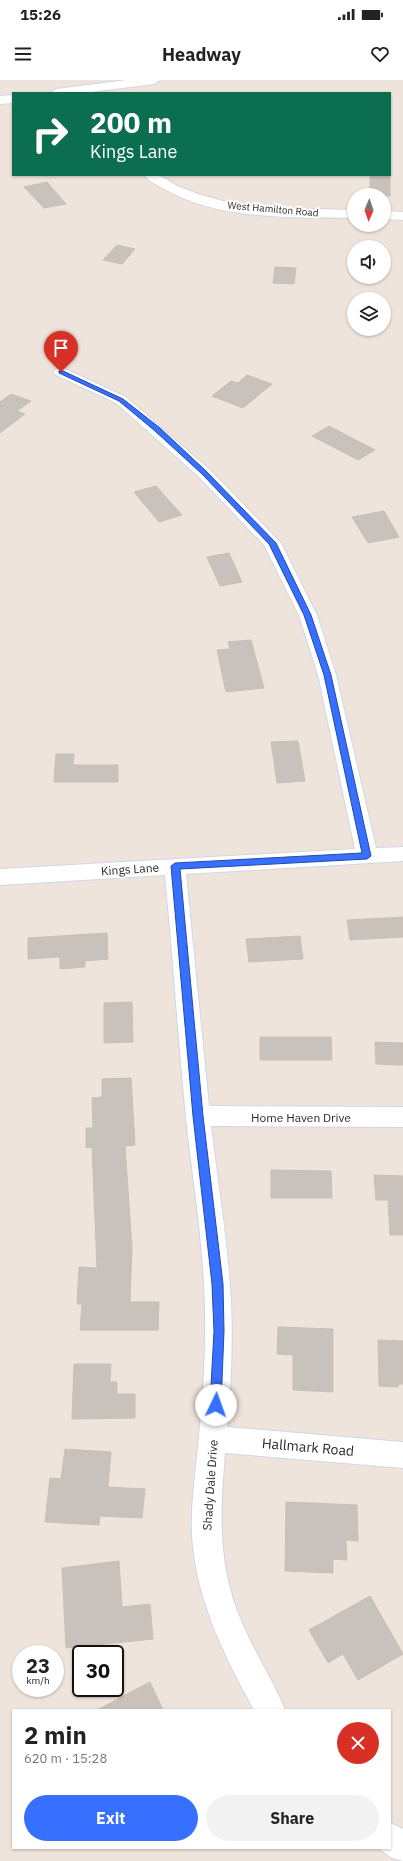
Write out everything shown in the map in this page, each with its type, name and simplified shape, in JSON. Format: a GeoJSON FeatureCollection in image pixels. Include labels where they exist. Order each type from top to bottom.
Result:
{"type":"FeatureCollection","features":[{"type":"Feature","properties":{"kind":"street"},"geometry":{"type":"LineString","coordinates":[[75,80],[85,91]]}},
{"type":"Feature","properties":{"kind":"street"},"geometry":{"type":"LineString","coordinates":[[70,92],[154,80]]}},
{"type":"Feature","properties":{"kind":"street"},"geometry":{"type":"LineString","coordinates":[[0,100],[12,99]]}},
{"type":"Feature","properties":{"kind":"street","name":"West Hamilton Road"},"geometry":{"type":"LineString","coordinates":[[152,176],[179,191],[202,200],[235,207],[347,214]]}},
{"type":"Feature","properties":{"kind":"street"},"geometry":{"type":"LineString","coordinates":[[391,215],[403,216]]}},
{"type":"Feature","properties":{"kind":"street"},"geometry":{"type":"LineString","coordinates":[[61,372],[121,400],[158,430],[204,473],[272,543],[308,615],[327,675],[367,856]]}},
{"type":"Feature","properties":{"kind":"street","name":"Kings Lane"},"geometry":{"type":"LineString","coordinates":[[0,878],[175,866],[403,854]]}},
{"type":"Feature","properties":{"kind":"street","name":"Shady Dale Drive"},"geometry":{"type":"LineString","coordinates":[[175,866],[198,1116],[218,1284],[218,1357],[213,1439],[205,1516],[207,1548],[214,1582],[226,1619],[269,1709]]}},
{"type":"Feature","properties":{"kind":"street","name":"Home Haven Drive"},"geometry":{"type":"LineString","coordinates":[[198,1116],[403,1117]]}},
{"type":"Feature","properties":{"kind":"street","name":"Hallmark Road"},"geometry":{"type":"LineString","coordinates":[[213,1439],[403,1455]]}},
{"type":"Feature","properties":{"kind":"street"},"geometry":{"type":"LineString","coordinates":[[391,1840],[403,1847]]}},
{"type":"Feature","properties":{"kind":"building"},"geometry":{"type":"Polygon","coordinates":[[[370,176],[390,176],[390,188],[370,188],[370,176]]]}},
{"type":"Feature","properties":{"kind":"building"},"geometry":{"type":"Polygon","coordinates":[[[47,182],[66,204],[44,208],[24,187],[47,182]]]}},
{"type":"Feature","properties":{"kind":"building"},"geometry":{"type":"Polygon","coordinates":[[[117,245],[135,249],[122,264],[103,260],[117,245]]]}},
{"type":"Feature","properties":{"kind":"building"},"geometry":{"type":"Polygon","coordinates":[[[275,267],[296,268],[294,284],[273,283],[275,267]]]}},
{"type":"Feature","properties":{"kind":"building"},"geometry":{"type":"Polygon","coordinates":[[[247,375],[272,384],[243,408],[212,396],[231,381],[238,383],[247,375]]]}},
{"type":"Feature","properties":{"kind":"building"},"geometry":{"type":"Polygon","coordinates":[[[11,394],[31,401],[17,411],[25,414],[0,433],[0,402],[11,394]]]}},
{"type":"Feature","properties":{"kind":"building"},"geometry":{"type":"Polygon","coordinates":[[[329,426],[375,450],[358,460],[312,436],[329,426]]]}},
{"type":"Feature","properties":{"kind":"building"},"geometry":{"type":"Polygon","coordinates":[[[156,486],[182,515],[159,522],[134,492],[156,486]]]}},
{"type":"Feature","properties":{"kind":"building"},"geometry":{"type":"Polygon","coordinates":[[[384,511],[399,537],[368,543],[352,517],[384,511]]]}},
{"type":"Feature","properties":{"kind":"building"},"geometry":{"type":"Polygon","coordinates":[[[229,553],[242,582],[220,586],[207,557],[229,553]]]}},
{"type":"Feature","properties":{"kind":"building"},"geometry":{"type":"Polygon","coordinates":[[[251,640],[264,688],[226,692],[217,650],[230,649],[228,642],[251,640]]]}},
{"type":"Feature","properties":{"kind":"building"},"geometry":{"type":"Polygon","coordinates":[[[298,741],[305,781],[277,783],[271,742],[298,741]]]}},
{"type":"Feature","properties":{"kind":"building"},"geometry":{"type":"Polygon","coordinates":[[[56,754],[74,754],[73,765],[118,765],[118,782],[54,782],[56,754]]]}},
{"type":"Feature","properties":{"kind":"building"},"geometry":{"type":"Polygon","coordinates":[[[403,917],[403,937],[350,940],[347,920],[403,917]]]}},
{"type":"Feature","properties":{"kind":"building"},"geometry":{"type":"Polygon","coordinates":[[[107,933],[108,959],[85,961],[85,967],[60,969],[60,957],[28,959],[28,938],[107,933]]]}},
{"type":"Feature","properties":{"kind":"building"},"geometry":{"type":"Polygon","coordinates":[[[300,936],[303,959],[249,962],[246,939],[300,936]]]}},
{"type":"Feature","properties":{"kind":"building"},"geometry":{"type":"Polygon","coordinates":[[[132,1002],[133,1042],[104,1043],[104,1003],[132,1002]]]}},
{"type":"Feature","properties":{"kind":"building"},"geometry":{"type":"Polygon","coordinates":[[[260,1037],[331,1037],[332,1060],[260,1060],[260,1037]]]}},
{"type":"Feature","properties":{"kind":"building"},"geometry":{"type":"Polygon","coordinates":[[[375,1042],[403,1043],[403,1065],[376,1064],[375,1042]]]}},
{"type":"Feature","properties":{"kind":"building"},"geometry":{"type":"Polygon","coordinates":[[[131,1078],[135,1145],[125,1146],[132,1248],[130,1302],[159,1302],[158,1330],[80,1330],[82,1304],[77,1304],[79,1267],[97,1268],[92,1147],[86,1148],[86,1128],[93,1128],[92,1098],[102,1097],[102,1079],[131,1078]]]}},
{"type":"Feature","properties":{"kind":"building"},"geometry":{"type":"Polygon","coordinates":[[[271,1170],[331,1171],[332,1198],[271,1198],[271,1170]]]}},
{"type":"Feature","properties":{"kind":"building"},"geometry":{"type":"Polygon","coordinates":[[[374,1175],[403,1176],[403,1235],[390,1235],[388,1200],[376,1200],[374,1175]]]}},
{"type":"Feature","properties":{"kind":"building"},"geometry":{"type":"Polygon","coordinates":[[[278,1327],[333,1329],[333,1392],[293,1390],[293,1355],[277,1354],[278,1327]]]}},
{"type":"Feature","properties":{"kind":"building"},"geometry":{"type":"Polygon","coordinates":[[[378,1340],[403,1341],[403,1384],[399,1384],[398,1387],[379,1386],[378,1340]]]}},
{"type":"Feature","properties":{"kind":"building"},"geometry":{"type":"Polygon","coordinates":[[[74,1364],[111,1364],[110,1382],[117,1382],[117,1394],[135,1394],[135,1418],[72,1419],[74,1364]]]}},
{"type":"Feature","properties":{"kind":"building"},"geometry":{"type":"Polygon","coordinates":[[[65,1449],[111,1452],[108,1487],[145,1489],[142,1518],[100,1516],[99,1525],[45,1522],[50,1478],[61,1479],[65,1449]]]}},
{"type":"Feature","properties":{"kind":"building"},"geometry":{"type":"Polygon","coordinates":[[[286,1502],[357,1505],[358,1541],[346,1540],[347,1560],[333,1559],[333,1573],[285,1571],[286,1502]]]}},
{"type":"Feature","properties":{"kind":"building"},"geometry":{"type":"Polygon","coordinates":[[[119,1561],[122,1607],[150,1604],[153,1639],[95,1645],[72,1645],[72,1647],[66,1648],[62,1568],[119,1561]]]}},
{"type":"Feature","properties":{"kind":"building"},"geometry":{"type":"Polygon","coordinates":[[[370,1596],[403,1654],[358,1680],[343,1654],[328,1663],[309,1630],[370,1596]]]}},
{"type":"Feature","properties":{"kind":"building"},"geometry":{"type":"Polygon","coordinates":[[[150,1682],[163,1709],[99,1709],[150,1682]]]}},
{"type":"Feature","properties":{"kind":"route"},"geometry":{"type":"LineString","coordinates":[[61,372],[121,400],[158,430],[204,473],[272,543],[308,615],[327,675],[367,856],[175,866],[198,1116],[218,1284],[219,1331],[216,1405]]}}]}
